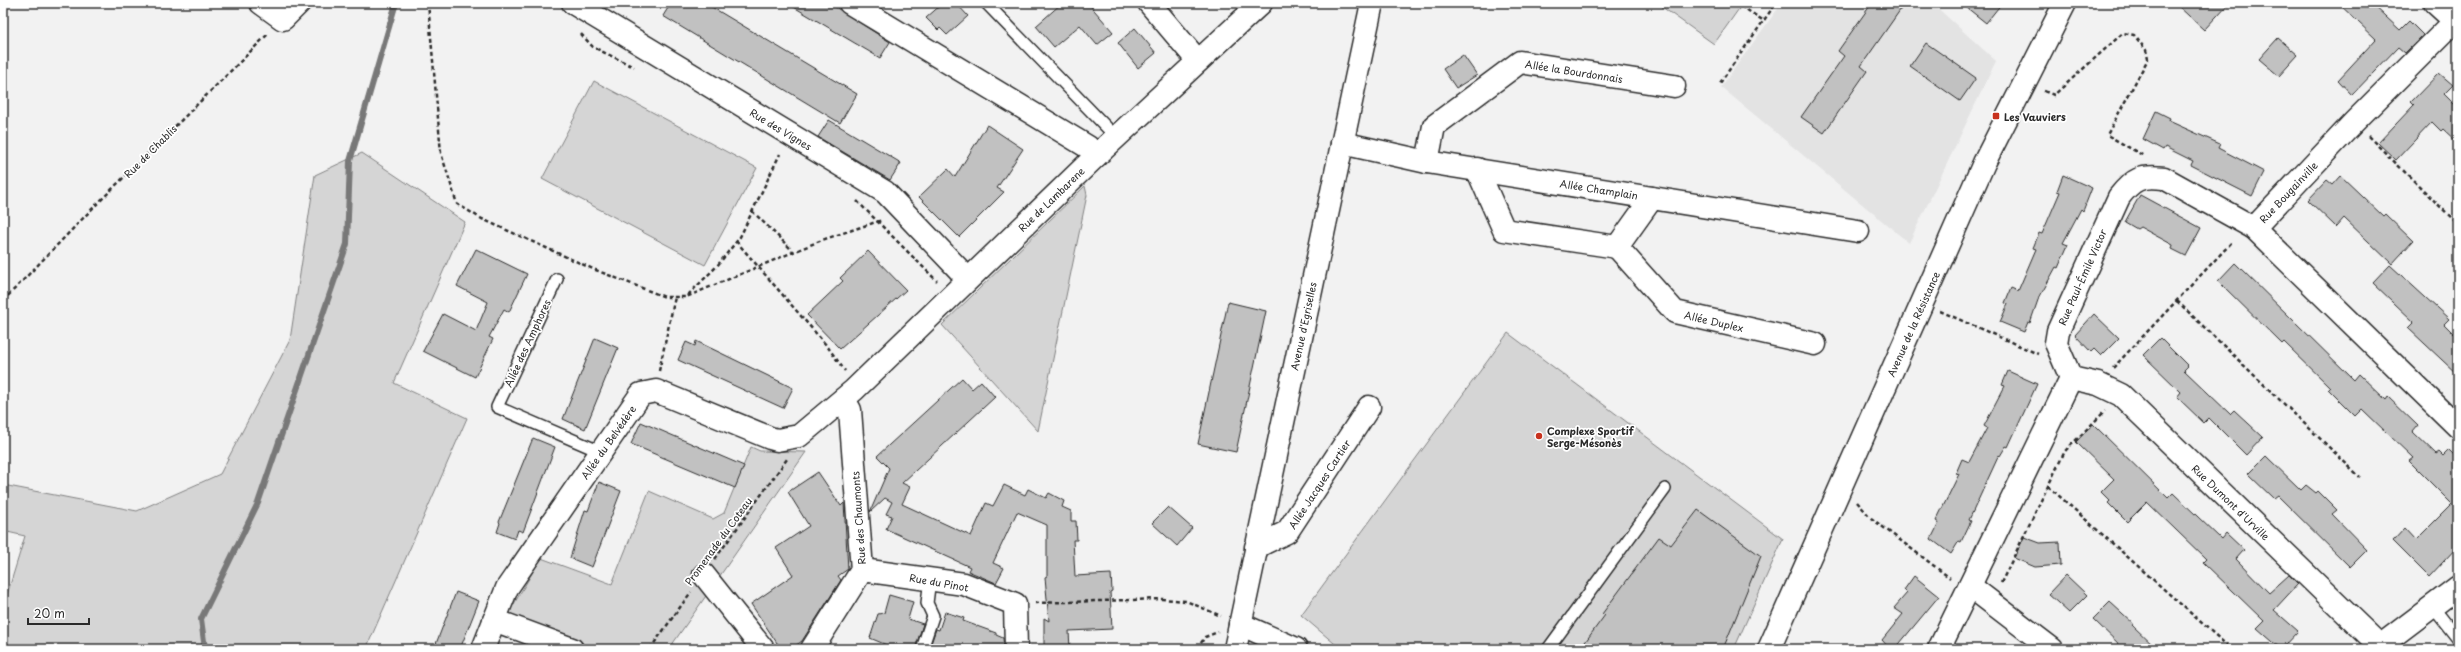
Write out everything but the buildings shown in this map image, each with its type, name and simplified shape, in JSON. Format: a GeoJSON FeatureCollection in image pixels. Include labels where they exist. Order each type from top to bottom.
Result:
{"type":"FeatureCollection","features":[{"type":"Feature","properties":{"kind":"street"},"geometry":{"type":"LineString","coordinates":[[261,3],[283,19],[299,3]]}},
{"type":"Feature","properties":{"kind":"street","name":"Rue des Vignes"},"geometry":{"type":"LineString","coordinates":[[573,3],[885,192],[968,279]]}},
{"type":"Feature","properties":{"kind":"street"},"geometry":{"type":"LineString","coordinates":[[850,3],[1088,147],[1096,156]]}},
{"type":"Feature","properties":{"kind":"street"},"geometry":{"type":"LineString","coordinates":[[1150,3],[1198,62]]}},
{"type":"Feature","properties":{"kind":"street","name":"Rue de Lambarene"},"geometry":{"type":"LineString","coordinates":[[849,395],[1096,156],[1261,3]]}},
{"type":"Feature","properties":{"kind":"street","name":"Avenue d'Egriselles"},"geometry":{"type":"LineString","coordinates":[[1235,649],[1372,3]]}},
{"type":"Feature","properties":{"kind":"street","name":"Avenue de la Résistance"},"geometry":{"type":"LineString","coordinates":[[1769,649],[1984,163],[2065,3]]}},
{"type":"Feature","properties":{"kind":"street"},"geometry":{"type":"LineString","coordinates":[[2435,3],[2457,23]]}},
{"type":"Feature","properties":{"kind":"street","name":"Rue Bougainville"},"geometry":{"type":"LineString","coordinates":[[2457,23],[2354,122],[2254,228],[2458,426]]}},
{"type":"Feature","properties":{"kind":"street","name":"Allée la Bourdonnais"},"geometry":{"type":"LineString","coordinates":[[1427,162],[1434,126],[1520,62],[1674,86]]}},
{"type":"Feature","properties":{"kind":"street","name":"Allée Champlain"},"geometry":{"type":"LineString","coordinates":[[1342,143],[1427,162],[1858,231]]}},
{"type":"Feature","properties":{"kind":"street"},"geometry":{"type":"LineString","coordinates":[[1477,169],[1504,230],[1617,247],[1652,198]]}},
{"type":"Feature","properties":{"kind":"street"},"geometry":{"type":"LineString","coordinates":[[2148,176],[2164,178],[2254,228]]}},
{"type":"Feature","properties":{"kind":"street","name":"Rue Paul-Émile Victor"},"geometry":{"type":"LineString","coordinates":[[2071,378],[2056,343],[2058,331],[2118,198],[2130,183],[2148,176]]}},
{"type":"Feature","properties":{"kind":"street","name":"Allée Duplex"},"geometry":{"type":"LineString","coordinates":[[1617,247],[1675,312],[1815,344]]}},
{"type":"Feature","properties":{"kind":"street"},"geometry":{"type":"LineString","coordinates":[[1939,649],[2071,378]]}},
{"type":"Feature","properties":{"kind":"street","name":"Rue Dumont d'Urville"},"geometry":{"type":"LineString","coordinates":[[2071,378],[2098,384],[2121,395],[2378,648]]}},
{"type":"Feature","properties":{"kind":"street"},"geometry":{"type":"LineString","coordinates":[[656,391],[777,440],[799,436],[849,395]]}},
{"type":"Feature","properties":{"kind":"street","name":"Allée du Belvédère"},"geometry":{"type":"LineString","coordinates":[[482,649],[507,588],[641,394],[656,391]]}},
{"type":"Feature","properties":{"kind":"street","name":"Rue des Chaumonts"},"geometry":{"type":"LineString","coordinates":[[812,649],[862,570],[849,395]]}},
{"type":"Feature","properties":{"kind":"street","name":"Allée Jacques Cartier"},"geometry":{"type":"LineString","coordinates":[[1256,548],[1288,532],[1369,408]]}},
{"type":"Feature","properties":{"kind":"street","name":"Rue du Pinot"},"geometry":{"type":"LineString","coordinates":[[862,570],[964,584],[1015,604]]}},
{"type":"Feature","properties":{"kind":"street"},"geometry":{"type":"LineString","coordinates":[[704,575],[763,649]]}},
{"type":"Feature","properties":{"kind":"street"},"geometry":{"type":"LineString","coordinates":[[1970,586],[2052,649]]}},
{"type":"Feature","properties":{"kind":"street"},"geometry":{"type":"LineString","coordinates":[[2378,648],[2458,588]]}},
{"type":"Feature","properties":{"kind":"street"},"geometry":{"type":"LineString","coordinates":[[1015,604],[1016,649]]}},
{"type":"Feature","properties":{"kind":"street"},"geometry":{"type":"LineString","coordinates":[[494,620],[572,649]]}},
{"type":"Feature","properties":{"kind":"street"},"geometry":{"type":"LineString","coordinates":[[1240,624],[1296,649]]}},
{"type":"Feature","properties":{"kind":"lane"},"geometry":{"type":"LineString","coordinates":[[986,3],[1116,137]]}},
{"type":"Feature","properties":{"kind":"lane","name":"Allée des Amphores"},"geometry":{"type":"LineString","coordinates":[[557,279],[496,407],[601,452]]}},
{"type":"Feature","properties":{"kind":"lane"},"geometry":{"type":"LineString","coordinates":[[1548,649],[1665,489]]}},
{"type":"Feature","properties":{"kind":"lane"},"geometry":{"type":"LineString","coordinates":[[922,649],[933,616],[927,603],[930,579]]}},
{"type":"Feature","properties":{"kind":"lane"},"geometry":{"type":"LineString","coordinates":[[2432,606],[2458,639]]}},
{"type":"Feature","properties":{"kind":"path"},"geometry":{"type":"LineString","coordinates":[[428,3],[441,153],[457,204],[482,218],[593,268],[665,297],[686,297],[822,240],[879,222],[902,210]]}},
{"type":"Feature","properties":{"kind":"path"},"geometry":{"type":"LineString","coordinates":[[1720,83],[1776,3]]}},
{"type":"Feature","properties":{"kind":"path"},"geometry":{"type":"LineString","coordinates":[[1741,6],[1764,21]]}},
{"type":"Feature","properties":{"kind":"path","name":"Rue de Chablis"},"geometry":{"type":"LineString","coordinates":[[3,301],[92,209],[283,19]]}},
{"type":"Feature","properties":{"kind":"path"},"geometry":{"type":"LineString","coordinates":[[576,30],[594,47],[639,69]]}},
{"type":"Feature","properties":{"kind":"path"},"geometry":{"type":"LineString","coordinates":[[2040,89],[2054,95],[2123,34],[2134,35],[2146,50],[2148,59],[2107,135],[2148,159],[2148,176]]}},
{"type":"Feature","properties":{"kind":"path"},"geometry":{"type":"LineString","coordinates":[[2354,122],[2458,224]]}},
{"type":"Feature","properties":{"kind":"path"},"geometry":{"type":"LineString","coordinates":[[774,148],[788,156]]}},
{"type":"Feature","properties":{"kind":"path"},"geometry":{"type":"LineString","coordinates":[[686,297],[717,266],[736,241],[781,152]]}},
{"type":"Feature","properties":{"kind":"path"},"geometry":{"type":"LineString","coordinates":[[853,198],[952,295]]}},
{"type":"Feature","properties":{"kind":"path"},"geometry":{"type":"LineString","coordinates":[[752,211],[794,252]]}},
{"type":"Feature","properties":{"kind":"path"},"geometry":{"type":"LineString","coordinates":[[2098,384],[2237,236],[2254,228]]}},
{"type":"Feature","properties":{"kind":"path"},"geometry":{"type":"LineString","coordinates":[[736,241],[828,346],[845,371],[849,395]]}},
{"type":"Feature","properties":{"kind":"path"},"geometry":{"type":"LineString","coordinates":[[656,391],[675,297]]}},
{"type":"Feature","properties":{"kind":"path"},"geometry":{"type":"LineString","coordinates":[[2177,300],[2360,477]]}},
{"type":"Feature","properties":{"kind":"path"},"geometry":{"type":"LineString","coordinates":[[1939,311],[2045,357],[2060,355]]}},
{"type":"Feature","properties":{"kind":"path"},"geometry":{"type":"LineString","coordinates":[[1999,586],[2065,451],[2121,395]]}},
{"type":"Feature","properties":{"kind":"path","name":"Promenade du Coteau"},"geometry":{"type":"LineString","coordinates":[[650,649],[787,460],[789,439]]}},
{"type":"Feature","properties":{"kind":"path"},"geometry":{"type":"LineString","coordinates":[[2048,486],[2231,649]]}},
{"type":"Feature","properties":{"kind":"path"},"geometry":{"type":"LineString","coordinates":[[1855,500],[1871,518],[1954,581],[1970,586]]}},
{"type":"Feature","properties":{"kind":"path"},"geometry":{"type":"LineString","coordinates":[[1015,604],[1162,599],[1186,601],[1240,624]]}},
{"type":"Feature","properties":{"kind":"path"},"geometry":{"type":"LineString","coordinates":[[1198,649],[1205,637],[1240,624]]}},
{"type":"Feature","properties":{"kind":"shaded area"},"geometry":{"type":"Polygon","coordinates":[[[1665,3],[1743,3],[1714,44],[1662,7],[1665,3]]]}},
{"type":"Feature","properties":{"kind":"shaded area"},"geometry":{"type":"Polygon","coordinates":[[[1782,3],[1932,3],[1996,61],[1909,243],[1721,87],[1782,3]]]}},
{"type":"Feature","properties":{"kind":"shaded area"},"geometry":{"type":"Polygon","coordinates":[[[594,81],[757,168],[705,265],[542,179],[594,81]]]}},
{"type":"Feature","properties":{"kind":"shaded area"},"geometry":{"type":"Polygon","coordinates":[[[362,153],[465,222],[394,383],[467,418],[366,649],[3,649],[3,608],[25,536],[3,531],[3,485],[137,511],[220,474],[290,340],[315,175],[362,153]]]}},
{"type":"Feature","properties":{"kind":"shaded area"},"geometry":{"type":"Polygon","coordinates":[[[1085,186],[1087,195],[1038,431],[942,325],[1085,186]]]}},
{"type":"Feature","properties":{"kind":"shaded area","name":"Complexe Sportif Serge-Mésonès"},"geometry":{"type":"Polygon","coordinates":[[[1508,333],[1783,539],[1734,649],[1341,649],[1301,615],[1508,333]]]}},
{"type":"Feature","properties":{"kind":"shaded area"},"geometry":{"type":"Polygon","coordinates":[[[751,447],[760,451],[806,452],[669,649],[585,649],[508,614],[541,558],[612,584],[649,491],[713,519],[724,513],[751,447]]]}},
{"type":"Feature","properties":{"kind":"waterway"},"geometry":{"type":"LineString","coordinates":[[205,649],[201,619],[258,503],[347,244],[350,161],[396,3]]}},
{"type":"Feature","properties":{"kind":"place","name":"Les Vauviers"},"geometry":{"type":"Point","coordinates":[1996,116]}},
{"type":"Feature","properties":{"kind":"place","name":"Complexe Sportif Serge-Mésonès"},"geometry":{"type":"Point","coordinates":[1539,436]}}]}
